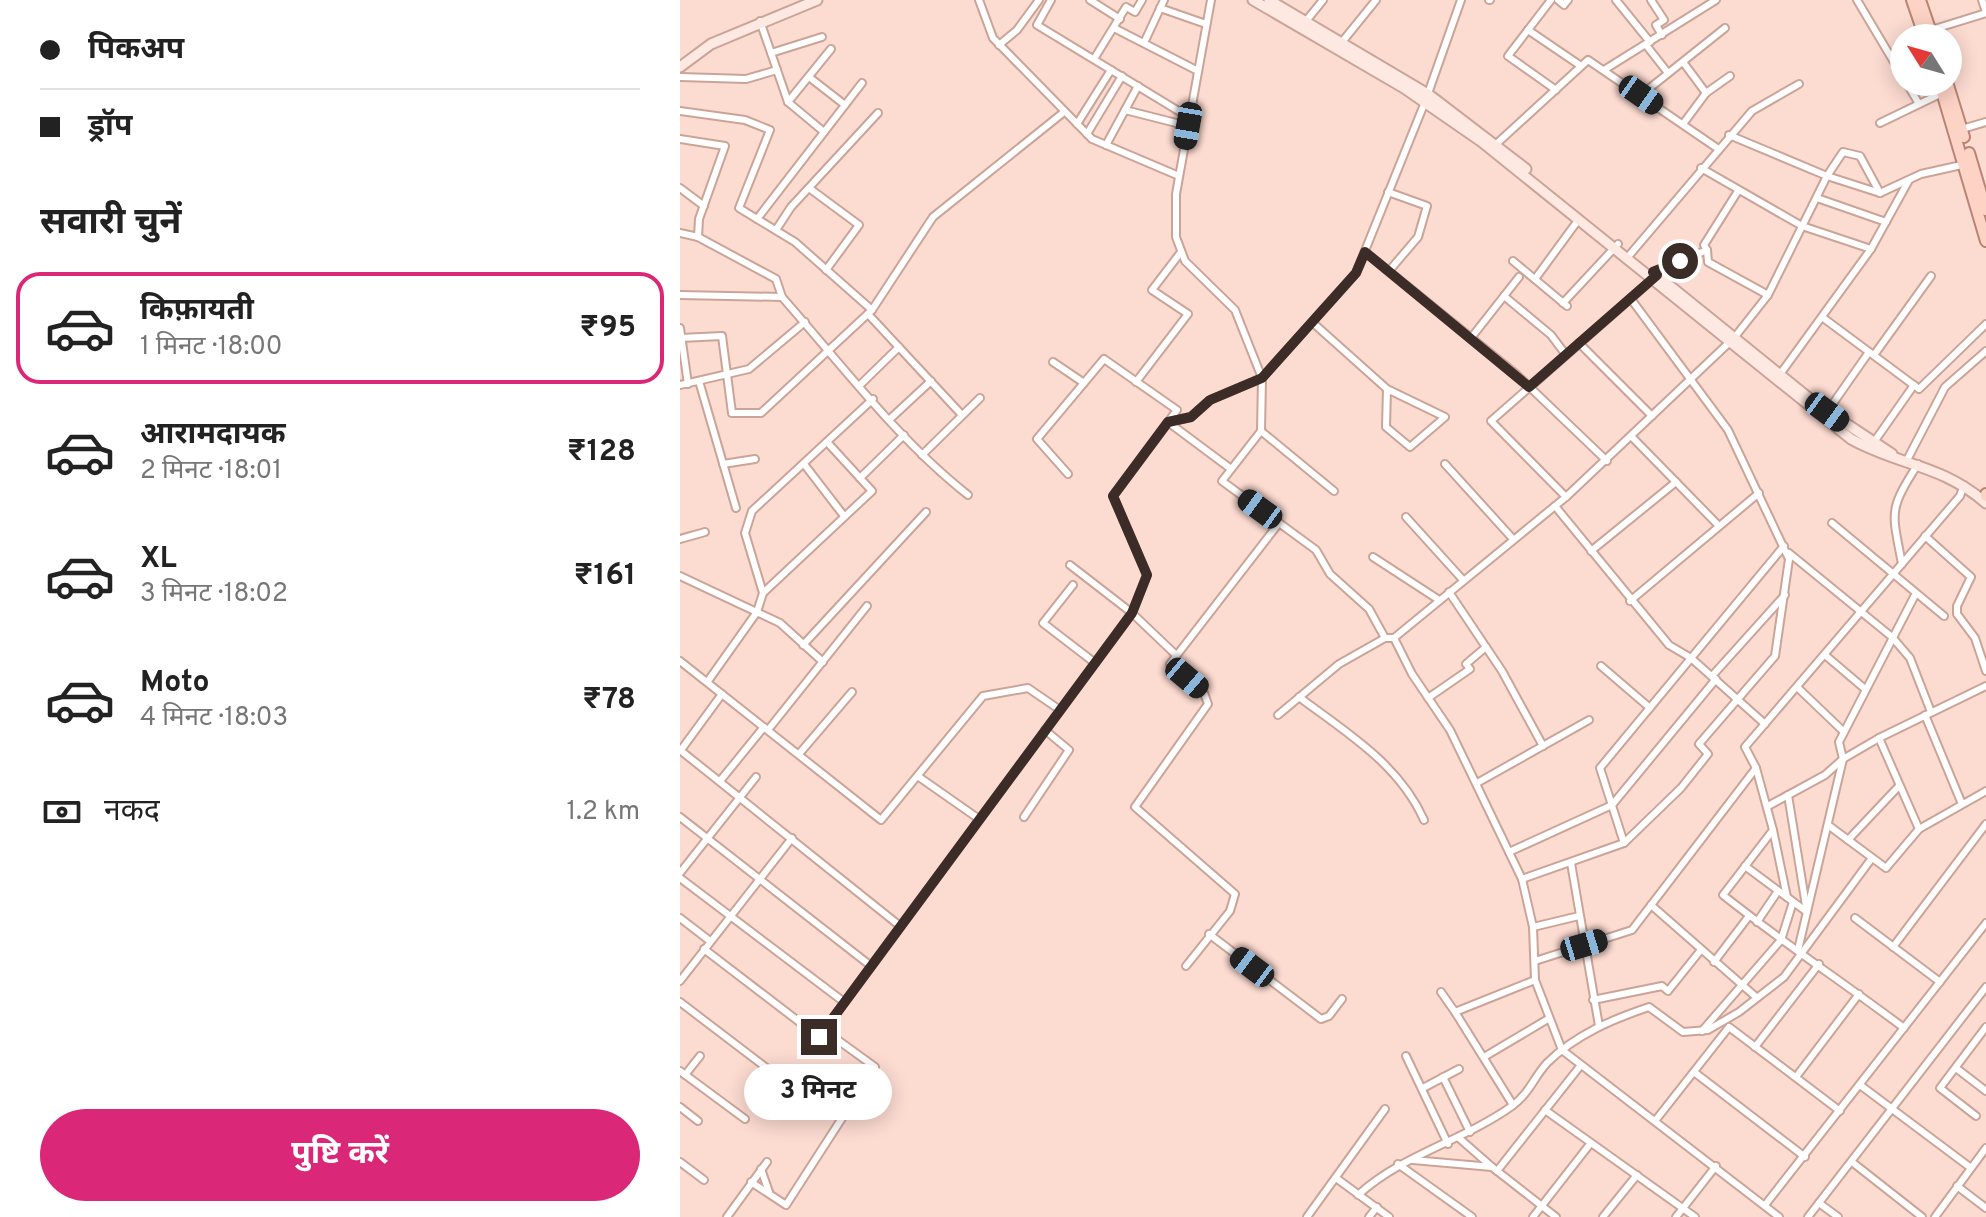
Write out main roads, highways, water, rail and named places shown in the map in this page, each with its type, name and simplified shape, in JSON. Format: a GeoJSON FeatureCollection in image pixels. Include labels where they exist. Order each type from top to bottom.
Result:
{"type":"FeatureCollection","features":[{"type":"Feature","properties":{"kind":"main road"},"geometry":{"type":"LineString","coordinates":[[680,67],[711,44],[760,21],[817,0]]}},
{"type":"Feature","properties":{"kind":"main road"},"geometry":{"type":"LineString","coordinates":[[1253,0],[1267,2],[1342,42],[1493,147],[1851,439],[1877,454],[1907,460],[1986,493]]}},
{"type":"Feature","properties":{"kind":"main road"},"geometry":{"type":"LineString","coordinates":[[1912,0],[1923,24]]}},
{"type":"Feature","properties":{"kind":"main road"},"geometry":{"type":"LineString","coordinates":[[1920,0],[1925,24]]}},
{"type":"Feature","properties":{"kind":"main road"},"geometry":{"type":"LineString","coordinates":[[1267,2],[1426,98]]}},
{"type":"Feature","properties":{"kind":"main road"},"geometry":{"type":"LineString","coordinates":[[1947,96],[1986,210]]}},
{"type":"Feature","properties":{"kind":"main road"},"geometry":{"type":"LineString","coordinates":[[1948,96],[1962,129],[1986,241]]}},
{"type":"Feature","properties":{"kind":"main road"},"geometry":{"type":"LineString","coordinates":[[1493,147],[1616,246]]}},
{"type":"Feature","properties":{"kind":"main road"},"geometry":{"type":"LineString","coordinates":[[1778,378],[1895,456]]}},
{"type":"Feature","properties":{"kind":"main road"},"geometry":{"type":"LineString","coordinates":[[1964,484],[1986,503]]}}]}
